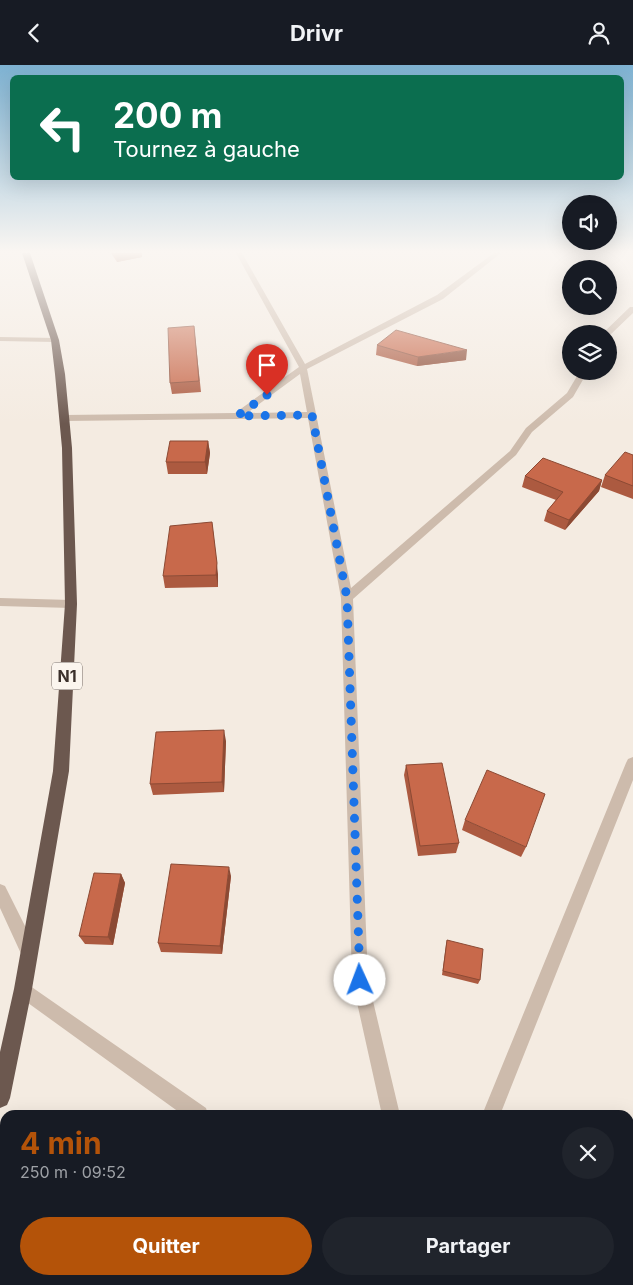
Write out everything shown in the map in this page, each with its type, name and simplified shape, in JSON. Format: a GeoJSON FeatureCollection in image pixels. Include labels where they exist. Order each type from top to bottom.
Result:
{"type":"FeatureCollection","features":[{"type":"Feature","properties":{"kind":"highway","name":"N1"},"geometry":{"type":"LineString","coordinates":[[0,1098],[23,989],[60,771],[71,604],[67,448],[55,340],[45,310]]}},
{"type":"Feature","properties":{"kind":"street"},"geometry":{"type":"LineString","coordinates":[[271,310],[303,368],[347,598],[360,980],[390,1110]]}},
{"type":"Feature","properties":{"kind":"street"},"geometry":{"type":"LineString","coordinates":[[237,416],[303,368],[415,310]]}},
{"type":"Feature","properties":{"kind":"street"},"geometry":{"type":"LineString","coordinates":[[616,325],[632,310]]}},
{"type":"Feature","properties":{"kind":"street"},"geometry":{"type":"LineString","coordinates":[[0,339],[55,340]]}},
{"type":"Feature","properties":{"kind":"street"},"geometry":{"type":"LineString","coordinates":[[347,598],[513,453],[529,430],[570,395],[579,380]]}},
{"type":"Feature","properties":{"kind":"street"},"geometry":{"type":"LineString","coordinates":[[64,418],[312,415]]}},
{"type":"Feature","properties":{"kind":"street"},"geometry":{"type":"LineString","coordinates":[[0,602],[71,604]]}},
{"type":"Feature","properties":{"kind":"street"},"geometry":{"type":"LineString","coordinates":[[493,1110],[633,763]]}},
{"type":"Feature","properties":{"kind":"street"},"geometry":{"type":"LineString","coordinates":[[0,891],[29,952]]}},
{"type":"Feature","properties":{"kind":"street"},"geometry":{"type":"LineString","coordinates":[[23,989],[192,1110]]}},
{"type":"Feature","properties":{"kind":"building"},"geometry":{"type":"Polygon","coordinates":[[[194,326],[199,381],[170,383],[168,328],[194,326]]]}},
{"type":"Feature","properties":{"kind":"building"},"geometry":{"type":"Polygon","coordinates":[[[396,330],[467,350],[418,357],[377,345],[396,330]]]}},
{"type":"Feature","properties":{"kind":"building"},"geometry":{"type":"Polygon","coordinates":[[[170,441],[208,441],[205,462],[166,462],[170,441]]]}},
{"type":"Feature","properties":{"kind":"building"},"geometry":{"type":"Polygon","coordinates":[[[625,452],[633,455],[633,486],[605,475],[625,452]]]}},
{"type":"Feature","properties":{"kind":"building"},"geometry":{"type":"Polygon","coordinates":[[[543,458],[602,480],[569,520],[547,511],[563,492],[525,476],[543,458]]]}},
{"type":"Feature","properties":{"kind":"building"},"geometry":{"type":"Polygon","coordinates":[[[212,522],[217,563],[216,575],[163,576],[170,526],[212,522]]]}},
{"type":"Feature","properties":{"kind":"building"},"geometry":{"type":"Polygon","coordinates":[[[224,730],[222,782],[150,784],[156,732],[224,730]]]}},
{"type":"Feature","properties":{"kind":"building"},"geometry":{"type":"Polygon","coordinates":[[[442,763],[459,843],[420,846],[406,765],[442,763]]]}},
{"type":"Feature","properties":{"kind":"building"},"geometry":{"type":"Polygon","coordinates":[[[487,770],[545,794],[526,847],[465,820],[487,770]]]}},
{"type":"Feature","properties":{"kind":"building"},"geometry":{"type":"Polygon","coordinates":[[[171,864],[229,867],[220,946],[158,943],[171,864]]]}},
{"type":"Feature","properties":{"kind":"building"},"geometry":{"type":"Polygon","coordinates":[[[94,873],[121,874],[108,937],[79,936],[94,873]]]}},
{"type":"Feature","properties":{"kind":"building"},"geometry":{"type":"Polygon","coordinates":[[[447,940],[483,949],[480,980],[443,971],[447,940]]]}},
{"type":"Feature","properties":{"kind":"route"},"geometry":{"type":"LineString","coordinates":[[267,395],[237,416],[312,415],[347,598],[360,980]]}}]}
